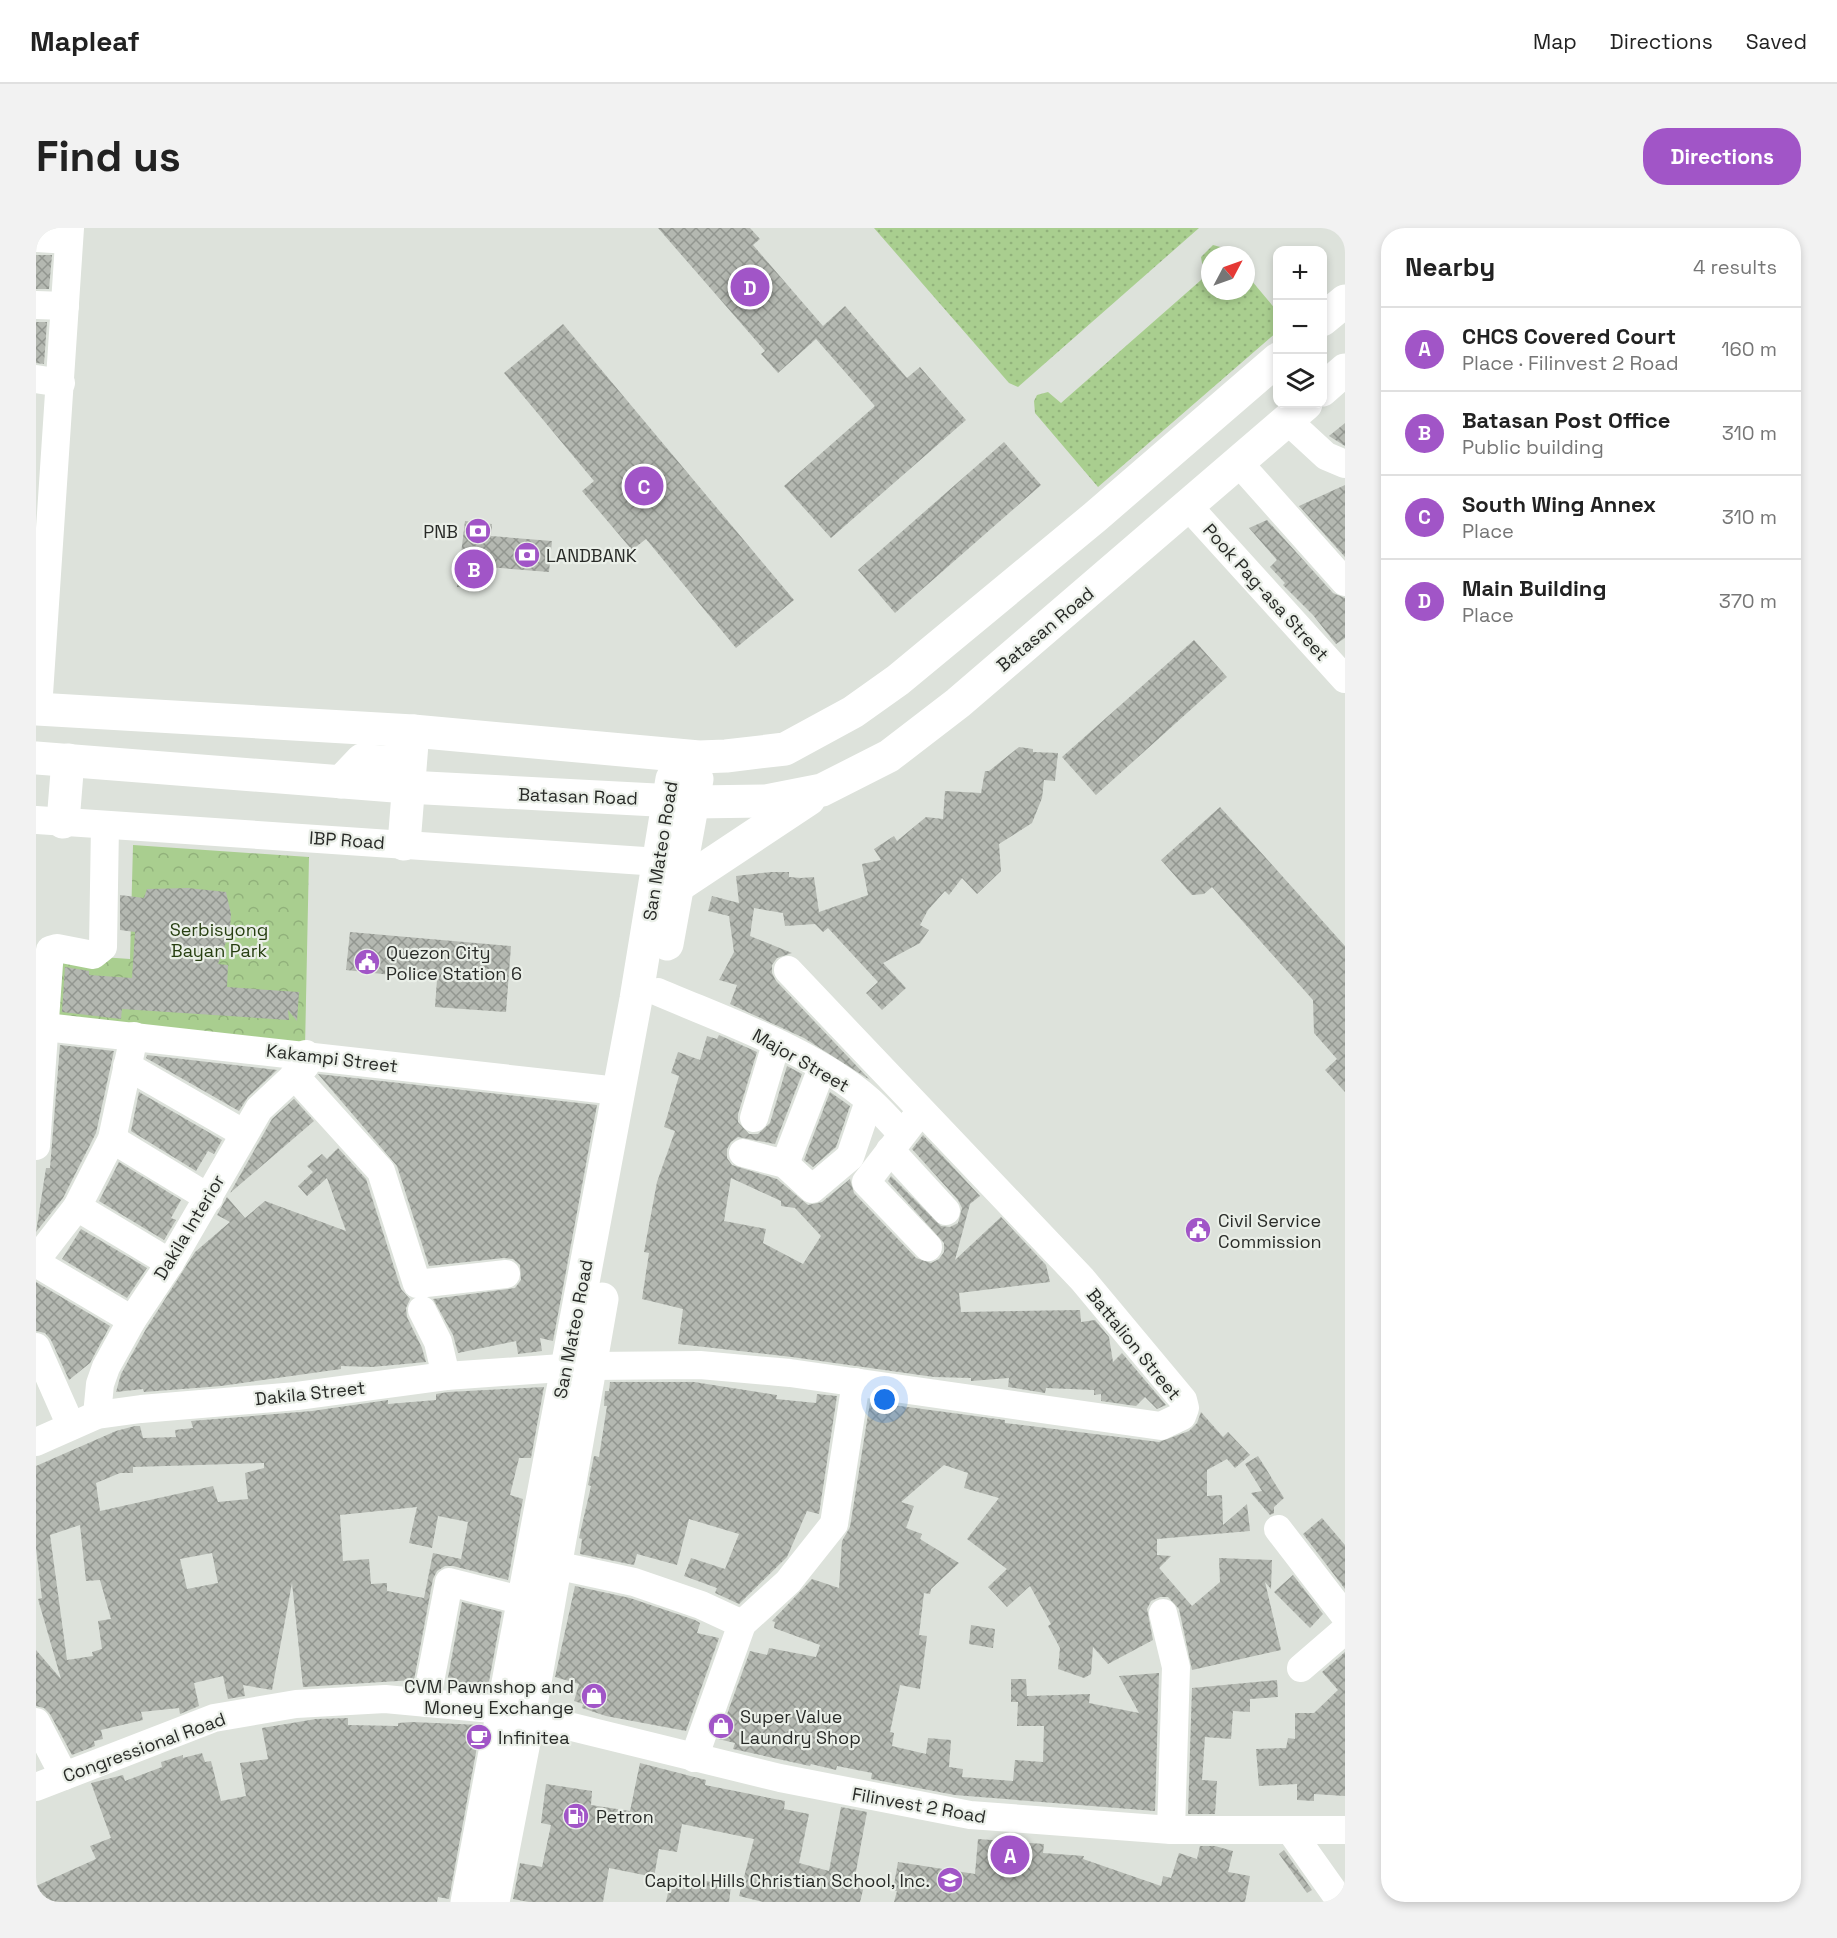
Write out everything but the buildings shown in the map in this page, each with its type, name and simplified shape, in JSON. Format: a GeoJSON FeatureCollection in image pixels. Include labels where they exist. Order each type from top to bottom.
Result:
{"type":"FeatureCollection","features":[{"type":"Feature","properties":{"kind":"main road"},"geometry":{"type":"LineString","coordinates":[[1327,317],[1345,301]]}},
{"type":"Feature","properties":{"kind":"main road"},"geometry":{"type":"LineString","coordinates":[[37,709],[412,742],[687,756],[745,755],[785,749],[853,712],[898,680],[1108,507],[1273,363]]}},
{"type":"Feature","properties":{"kind":"main road"},"geometry":{"type":"LineString","coordinates":[[1327,386],[1345,370]]}},
{"type":"Feature","properties":{"kind":"main road","name":"Batasan Road"},"geometry":{"type":"LineString","coordinates":[[52,759],[407,787],[682,801],[766,801],[822,790],[889,756],[958,703],[1297,412]]}},
{"type":"Feature","properties":{"kind":"main road"},"geometry":{"type":"LineString","coordinates":[[1108,507],[1149,540]]}},
{"type":"Feature","properties":{"kind":"main road"},"geometry":{"type":"LineString","coordinates":[[36,748],[60,733],[71,711]]}},
{"type":"Feature","properties":{"kind":"main road"},"geometry":{"type":"LineString","coordinates":[[341,782],[362,760],[393,763],[404,760],[412,742]]}},
{"type":"Feature","properties":{"kind":"main road"},"geometry":{"type":"LineString","coordinates":[[404,844],[412,742]]}},
{"type":"Feature","properties":{"kind":"main road","name":"San Mateo Road"},"geometry":{"type":"LineString","coordinates":[[467,1902],[555,1565],[578,1367],[618,1091],[669,874],[682,801],[687,756]]}},
{"type":"Feature","properties":{"kind":"main road"},"geometry":{"type":"LineString","coordinates":[[49,821],[52,759]]}},
{"type":"Feature","properties":{"kind":"main road"},"geometry":{"type":"LineString","coordinates":[[669,874],[822,790]]}},
{"type":"Feature","properties":{"kind":"main road","name":"San Mateo Road"},"geometry":{"type":"LineString","coordinates":[[493,1902],[516,1713],[524,1601],[578,1367],[658,992],[669,874]]}},
{"type":"Feature","properties":{"kind":"street"},"geometry":{"type":"LineString","coordinates":[[36,238],[70,234],[65,306],[48,381],[37,709]]}},
{"type":"Feature","properties":{"kind":"street"},"geometry":{"type":"LineString","coordinates":[[36,306],[65,306]]}},
{"type":"Feature","properties":{"kind":"street"},"geometry":{"type":"LineString","coordinates":[[1297,412],[1326,456],[1345,465]]}},
{"type":"Feature","properties":{"kind":"street"},"geometry":{"type":"LineString","coordinates":[[1238,462],[1345,582]]}},
{"type":"Feature","properties":{"kind":"street","name":"Pook Pag-asa Street"},"geometry":{"type":"LineString","coordinates":[[1188,506],[1345,679]]}},
{"type":"Feature","properties":{"kind":"street","name":"IBP Road"},"geometry":{"type":"LineString","coordinates":[[49,821],[404,844],[669,874]]}},
{"type":"Feature","properties":{"kind":"street"},"geometry":{"type":"LineString","coordinates":[[36,1146],[50,950],[57,948],[93,955],[103,947],[105,825]]}},
{"type":"Feature","properties":{"kind":"street","name":"Battalion Street"},"geometry":{"type":"LineString","coordinates":[[578,1367],[700,1365],[856,1382],[1161,1426],[1182,1416],[1185,1408],[1183,1400],[1082,1280],[788,970]]}},
{"type":"Feature","properties":{"kind":"street","name":"Major Street"},"geometry":{"type":"LineString","coordinates":[[658,992],[776,1044],[822,1068],[869,1101],[945,1211]]}},
{"type":"Feature","properties":{"kind":"street","name":"Kakampi Street"},"geometry":{"type":"LineString","coordinates":[[45,1027],[134,1036],[300,1065],[618,1091]]}},
{"type":"Feature","properties":{"kind":"street"},"geometry":{"type":"LineString","coordinates":[[132,1320],[36,1262],[77,1208],[112,1138],[134,1036]]}},
{"type":"Feature","properties":{"kind":"street"},"geometry":{"type":"LineString","coordinates":[[754,1118],[776,1044]]}},
{"type":"Feature","properties":{"kind":"street"},"geometry":{"type":"LineString","coordinates":[[300,1065],[381,1171],[417,1284],[506,1274]]}},
{"type":"Feature","properties":{"kind":"street","name":"Dakila Interior"},"geometry":{"type":"LineString","coordinates":[[97,1415],[100,1384],[106,1367],[132,1320],[209,1198],[243,1133],[259,1108],[300,1065]]}},
{"type":"Feature","properties":{"kind":"street"},"geometry":{"type":"LineString","coordinates":[[127,1066],[243,1133]]}},
{"type":"Feature","properties":{"kind":"street"},"geometry":{"type":"LineString","coordinates":[[785,1164],[822,1068]]}},
{"type":"Feature","properties":{"kind":"street"},"geometry":{"type":"LineString","coordinates":[[743,1154],[785,1164],[812,1189],[850,1157],[869,1101]]}},
{"type":"Feature","properties":{"kind":"street"},"geometry":{"type":"LineString","coordinates":[[922,1110],[866,1182],[928,1247]]}},
{"type":"Feature","properties":{"kind":"street"},"geometry":{"type":"LineString","coordinates":[[112,1138],[209,1198]]}},
{"type":"Feature","properties":{"kind":"street"},"geometry":{"type":"LineString","coordinates":[[77,1208],[170,1263]]}},
{"type":"Feature","properties":{"kind":"street"},"geometry":{"type":"LineString","coordinates":[[422,1310],[438,1342],[446,1376]]}},
{"type":"Feature","properties":{"kind":"street"},"geometry":{"type":"LineString","coordinates":[[36,1347],[71,1426]]}},
{"type":"Feature","properties":{"kind":"street","name":"Dakila Street"},"geometry":{"type":"LineString","coordinates":[[36,1442],[97,1415],[297,1396],[446,1376],[578,1367]]}},
{"type":"Feature","properties":{"kind":"street"},"geometry":{"type":"LineString","coordinates":[[694,1758],[742,1624],[788,1582],[834,1524],[856,1382]]}},
{"type":"Feature","properties":{"kind":"street"},"geometry":{"type":"LineString","coordinates":[[1278,1529],[1345,1616]]}},
{"type":"Feature","properties":{"kind":"street"},"geometry":{"type":"LineString","coordinates":[[555,1565],[634,1582],[701,1605],[742,1624]]}},
{"type":"Feature","properties":{"kind":"street"},"geometry":{"type":"LineString","coordinates":[[426,1703],[448,1582],[524,1601]]}},
{"type":"Feature","properties":{"kind":"street"},"geometry":{"type":"LineString","coordinates":[[1163,1612],[1176,1667],[1171,1830]]}},
{"type":"Feature","properties":{"kind":"street"},"geometry":{"type":"LineString","coordinates":[[1301,1668],[1345,1630]]}},
{"type":"Feature","properties":{"kind":"street","name":"Congressional Road"},"geometry":{"type":"LineString","coordinates":[[36,1787],[214,1718],[296,1704],[385,1700],[516,1713]]}},
{"type":"Feature","properties":{"kind":"street","name":"Filinvest 2 Road"},"geometry":{"type":"LineString","coordinates":[[516,1713],[694,1758],[864,1796],[970,1815],[1171,1830],[1345,1830]]}},
{"type":"Feature","properties":{"kind":"street"},"geometry":{"type":"LineString","coordinates":[[36,1722],[64,1776]]}},
{"type":"Feature","properties":{"kind":"street"},"geometry":{"type":"LineString","coordinates":[[1290,1830],[1341,1902]]}},
{"type":"Feature","properties":{"kind":"green space"},"geometry":{"type":"Polygon","coordinates":[[[874,228],[1199,228],[1018,387],[1009,383],[874,228]]]}},
{"type":"Feature","properties":{"kind":"green space"},"geometry":{"type":"Polygon","coordinates":[[[1201,280],[1201,300],[1255,300],[1255,285],[1273,306],[1273,335],[1098,487],[1035,413],[1034,401],[1037,395],[1048,392],[1061,403],[1201,280]]]}},
{"type":"Feature","properties":{"kind":"green space","name":"Serbisyong Bayan Park"},"geometry":{"type":"Polygon","coordinates":[[[133,845],[309,857],[305,1048],[56,1022],[59,954],[130,959],[133,845]]]}},
{"type":"Feature","properties":{"kind":"place","name":"Main Building"},"geometry":{"type":"Point","coordinates":[750,287]}},
{"type":"Feature","properties":{"kind":"place","name":"South Wing Annex"},"geometry":{"type":"Point","coordinates":[644,486]}},
{"type":"Feature","properties":{"kind":"place","name":"PNB"},"geometry":{"type":"Point","coordinates":[478,531]}},
{"type":"Feature","properties":{"kind":"place","name":"LANDBANK"},"geometry":{"type":"Point","coordinates":[527,555]}},
{"type":"Feature","properties":{"kind":"place","name":"Batasan Post Office"},"geometry":{"type":"Point","coordinates":[474,569]}},
{"type":"Feature","properties":{"kind":"place","name":"Quezon City Police Station 6"},"geometry":{"type":"Point","coordinates":[367,962]}},
{"type":"Feature","properties":{"kind":"place","name":"Civil Service Commission"},"geometry":{"type":"Point","coordinates":[1198,1230]}},
{"type":"Feature","properties":{"kind":"place","name":"CVM Pawnshop and Money Exchange"},"geometry":{"type":"Point","coordinates":[594,1696]}},
{"type":"Feature","properties":{"kind":"place","name":"Super Value Laundry Shop"},"geometry":{"type":"Point","coordinates":[721,1726]}},
{"type":"Feature","properties":{"kind":"place","name":"Infinitea"},"geometry":{"type":"Point","coordinates":[479,1737]}},
{"type":"Feature","properties":{"kind":"place","name":"Petron"},"geometry":{"type":"Point","coordinates":[576,1816]}},
{"type":"Feature","properties":{"kind":"place","name":"CHCS Covered Court"},"geometry":{"type":"Point","coordinates":[1010,1855]}},
{"type":"Feature","properties":{"kind":"place","name":"Capitol Hills Christian School, Inc."},"geometry":{"type":"Point","coordinates":[950,1880]}}]}
